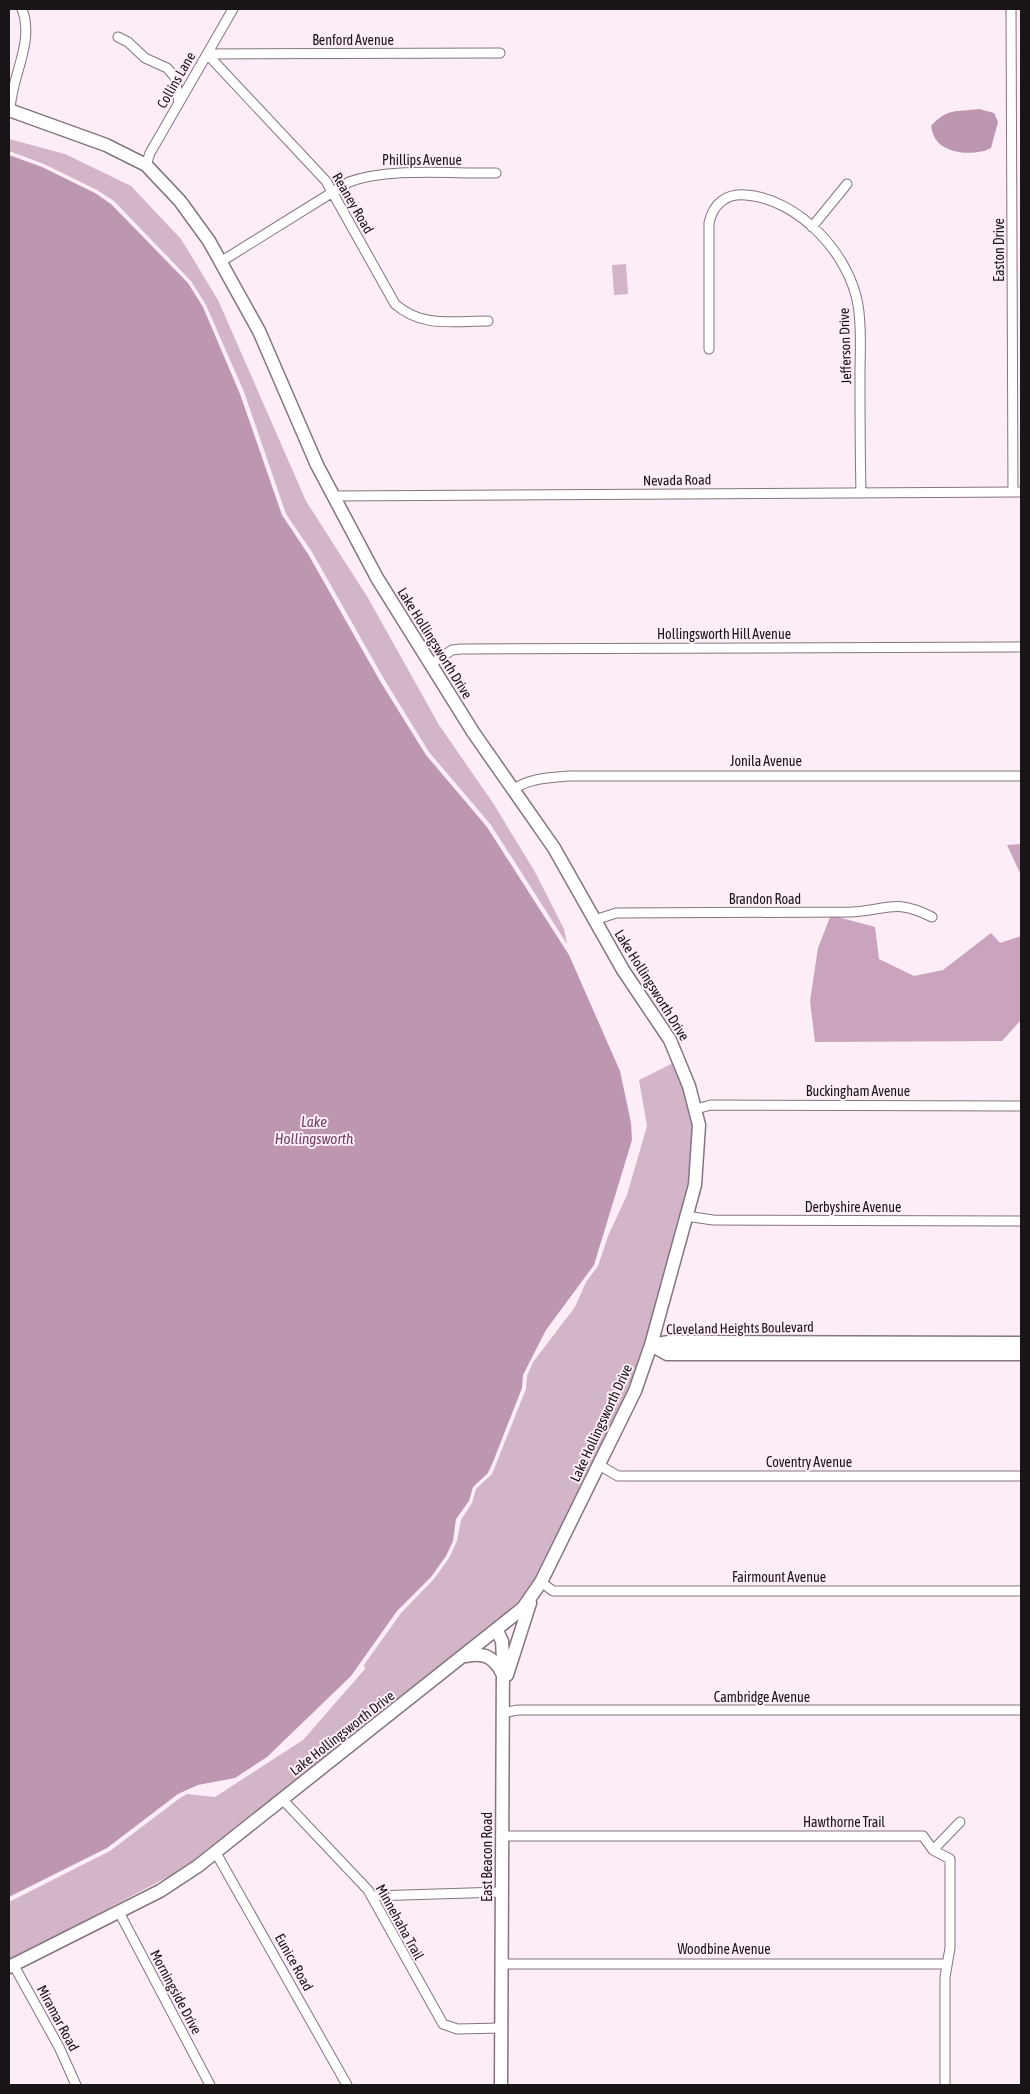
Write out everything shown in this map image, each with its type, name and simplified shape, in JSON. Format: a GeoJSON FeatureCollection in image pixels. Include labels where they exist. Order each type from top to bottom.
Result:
{"type":"FeatureCollection","features":[{"type":"Feature","properties":{"kind":"street"},"geometry":{"type":"LineString","coordinates":[[9,111],[10,94],[27,43],[27,30],[22,9]]}},
{"type":"Feature","properties":{"kind":"street","name":"Collins Lane"},"geometry":{"type":"LineString","coordinates":[[146,165],[150,153],[233,9]]}},
{"type":"Feature","properties":{"kind":"street","name":"Easton Drive"},"geometry":{"type":"LineString","coordinates":[[1012,9],[1017,96],[1017,492]]}},
{"type":"Feature","properties":{"kind":"street"},"geometry":{"type":"LineString","coordinates":[[118,37],[128,42],[145,58],[168,68],[175,77],[179,103]]}},
{"type":"Feature","properties":{"kind":"street","name":"Benford Avenue"},"geometry":{"type":"LineString","coordinates":[[207,54],[500,53]]}},
{"type":"Feature","properties":{"kind":"street","name":"Reaney Road"},"geometry":{"type":"LineString","coordinates":[[207,54],[326,180],[388,295],[406,314],[417,320],[488,321]]}},
{"type":"Feature","properties":{"kind":"street","name":"Lake Hollingsworth Drive"},"geometry":{"type":"LineString","coordinates":[[9,111],[106,145],[146,165],[180,201],[222,261],[259,331],[316,465],[377,578],[473,732],[554,848],[623,970],[670,1040],[681,1063],[696,1109],[699,1125],[695,1185],[651,1345],[635,1391],[539,1584],[523,1608],[497,1631],[216,1853],[160,1891],[11,1966]]}},
{"type":"Feature","properties":{"kind":"street","name":"Phillips Avenue"},"geometry":{"type":"LineString","coordinates":[[222,261],[349,182],[376,174],[496,173]]}},
{"type":"Feature","properties":{"kind":"street"},"geometry":{"type":"LineString","coordinates":[[812,227],[847,184]]}},
{"type":"Feature","properties":{"kind":"street","name":"Jefferson Drive"},"geometry":{"type":"LineString","coordinates":[[709,349],[709,223],[711,213],[717,204],[726,198],[738,194],[750,195],[775,203],[800,216],[829,243],[844,265],[858,305],[861,492]]}},
{"type":"Feature","properties":{"kind":"street","name":"Nevada Road"},"geometry":{"type":"LineString","coordinates":[[333,496],[1017,492]]}},
{"type":"Feature","properties":{"kind":"street","name":"Hollingsworth Hill Avenue"},"geometry":{"type":"LineString","coordinates":[[431,664],[452,650],[460,649],[1021,647]]}},
{"type":"Feature","properties":{"kind":"street","name":"Jonila Avenue"},"geometry":{"type":"LineString","coordinates":[[513,790],[520,785],[547,778],[569,776],[1021,776]]}},
{"type":"Feature","properties":{"kind":"street","name":"Brandon Road"},"geometry":{"type":"LineString","coordinates":[[595,920],[616,913],[851,912],[873,911],[894,905],[909,907],[932,917]]}},
{"type":"Feature","properties":{"kind":"street","name":"Buckingham Avenue"},"geometry":{"type":"LineString","coordinates":[[696,1109],[711,1105],[1021,1106]]}},
{"type":"Feature","properties":{"kind":"street","name":"Derbyshire Avenue"},"geometry":{"type":"LineString","coordinates":[[686,1216],[713,1220],[1021,1222]]}},
{"type":"Feature","properties":{"kind":"street","name":"Cleveland Heights Boulevard"},"geometry":{"type":"LineString","coordinates":[[651,1345],[667,1354],[674,1354],[1021,1343]]}},
{"type":"Feature","properties":{"kind":"street","name":"Cleveland Heights Boulevard"},"geometry":{"type":"LineString","coordinates":[[859,1348],[1021,1354]]}},
{"type":"Feature","properties":{"kind":"street","name":"Coventry Avenue"},"geometry":{"type":"LineString","coordinates":[[599,1465],[618,1476],[1021,1476]]}},
{"type":"Feature","properties":{"kind":"street"},"geometry":{"type":"LineString","coordinates":[[502,1689],[521,1628],[539,1584]]}},
{"type":"Feature","properties":{"kind":"street","name":"Fairmount Avenue"},"geometry":{"type":"LineString","coordinates":[[539,1584],[553,1591],[1021,1591]]}},
{"type":"Feature","properties":{"kind":"street","name":"East Beacon Road"},"geometry":{"type":"LineString","coordinates":[[497,1631],[502,1641],[501,2085]]}},
{"type":"Feature","properties":{"kind":"street"},"geometry":{"type":"LineString","coordinates":[[464,1657],[484,1655],[498,1664],[502,1674]]}},
{"type":"Feature","properties":{"kind":"street","name":"Cambridge Avenue"},"geometry":{"type":"LineString","coordinates":[[502,1713],[518,1710],[1021,1710]]}},
{"type":"Feature","properties":{"kind":"street","name":"Minnehaha Trail"},"geometry":{"type":"LineString","coordinates":[[282,1799],[372,1896],[443,2024],[457,2029],[501,2028]]}},
{"type":"Feature","properties":{"kind":"street"},"geometry":{"type":"LineString","coordinates":[[933,1850],[960,1822]]}},
{"type":"Feature","properties":{"kind":"street","name":"Hawthorne Trail"},"geometry":{"type":"LineString","coordinates":[[501,1836],[923,1836],[933,1850],[950,1859],[950,1948],[946,1964],[945,2085]]}},
{"type":"Feature","properties":{"kind":"street","name":"Eunice Road"},"geometry":{"type":"LineString","coordinates":[[216,1853],[347,2085]]}},
{"type":"Feature","properties":{"kind":"street"},"geometry":{"type":"LineString","coordinates":[[372,1896],[501,1892]]}},
{"type":"Feature","properties":{"kind":"street","name":"Morningside Drive"},"geometry":{"type":"LineString","coordinates":[[119,1912],[210,2085]]}},
{"type":"Feature","properties":{"kind":"street","name":"Woodbine Avenue"},"geometry":{"type":"LineString","coordinates":[[502,1964],[946,1964]]}},
{"type":"Feature","properties":{"kind":"street","name":"Miramar Road"},"geometry":{"type":"LineString","coordinates":[[11,1966],[59,2048],[76,2085]]}},
{"type":"Feature","properties":{"kind":"shaded area"},"geometry":{"type":"Polygon","coordinates":[[[9,139],[65,154],[131,186],[181,239],[218,300],[306,501],[368,598],[439,725],[493,803],[535,872],[564,929],[567,944],[491,825],[429,752],[384,679],[312,552],[286,514],[244,392],[206,305],[191,281],[114,201],[97,190],[44,164],[9,151],[9,139]]]}},
{"type":"Feature","properties":{"kind":"shaded area"},"geometry":{"type":"Polygon","coordinates":[[[626,264],[628,294],[614,295],[612,265],[626,264]]]}},
{"type":"Feature","properties":{"kind":"shaded area"},"geometry":{"type":"Polygon","coordinates":[[[1021,844],[1021,875],[1007,845],[1021,844]]]}},
{"type":"Feature","properties":{"kind":"shaded area"},"geometry":{"type":"Polygon","coordinates":[[[830,917],[838,917],[875,927],[879,959],[914,976],[943,970],[991,933],[1000,943],[1021,936],[1021,1020],[1002,1041],[815,1042],[810,1001],[818,948],[830,917]]]}},
{"type":"Feature","properties":{"kind":"shaded area"},"geometry":{"type":"Polygon","coordinates":[[[675,1062],[685,1087],[694,1126],[690,1184],[647,1342],[631,1390],[536,1579],[519,1605],[221,1843],[177,1872],[9,1961],[9,1902],[110,1851],[187,1794],[215,1797],[303,1740],[365,1669],[364,1665],[401,1613],[434,1579],[449,1558],[457,1541],[461,1520],[472,1503],[476,1489],[492,1474],[526,1389],[527,1376],[533,1362],[575,1307],[586,1282],[598,1266],[608,1236],[627,1195],[647,1126],[639,1080],[675,1062]]]}},
{"type":"Feature","properties":{"kind":"water"},"geometry":{"type":"Polygon","coordinates":[[[979,109],[994,113],[998,122],[991,148],[985,151],[970,153],[953,151],[939,144],[931,126],[937,120],[952,112],[979,109]]]}},
{"type":"Feature","properties":{"kind":"water","name":"Lake Hollingsworth"},"geometry":{"type":"Polygon","coordinates":[[[9,155],[42,167],[95,193],[111,204],[188,283],[203,307],[240,394],[282,515],[308,554],[380,681],[426,755],[487,827],[569,955],[620,1071],[631,1123],[632,1140],[594,1265],[546,1330],[523,1375],[522,1388],[493,1462],[488,1473],[473,1487],[469,1501],[456,1519],[453,1541],[446,1556],[431,1577],[397,1611],[351,1676],[267,1757],[235,1778],[198,1785],[178,1794],[107,1848],[9,1897],[9,155]]]}}]}
